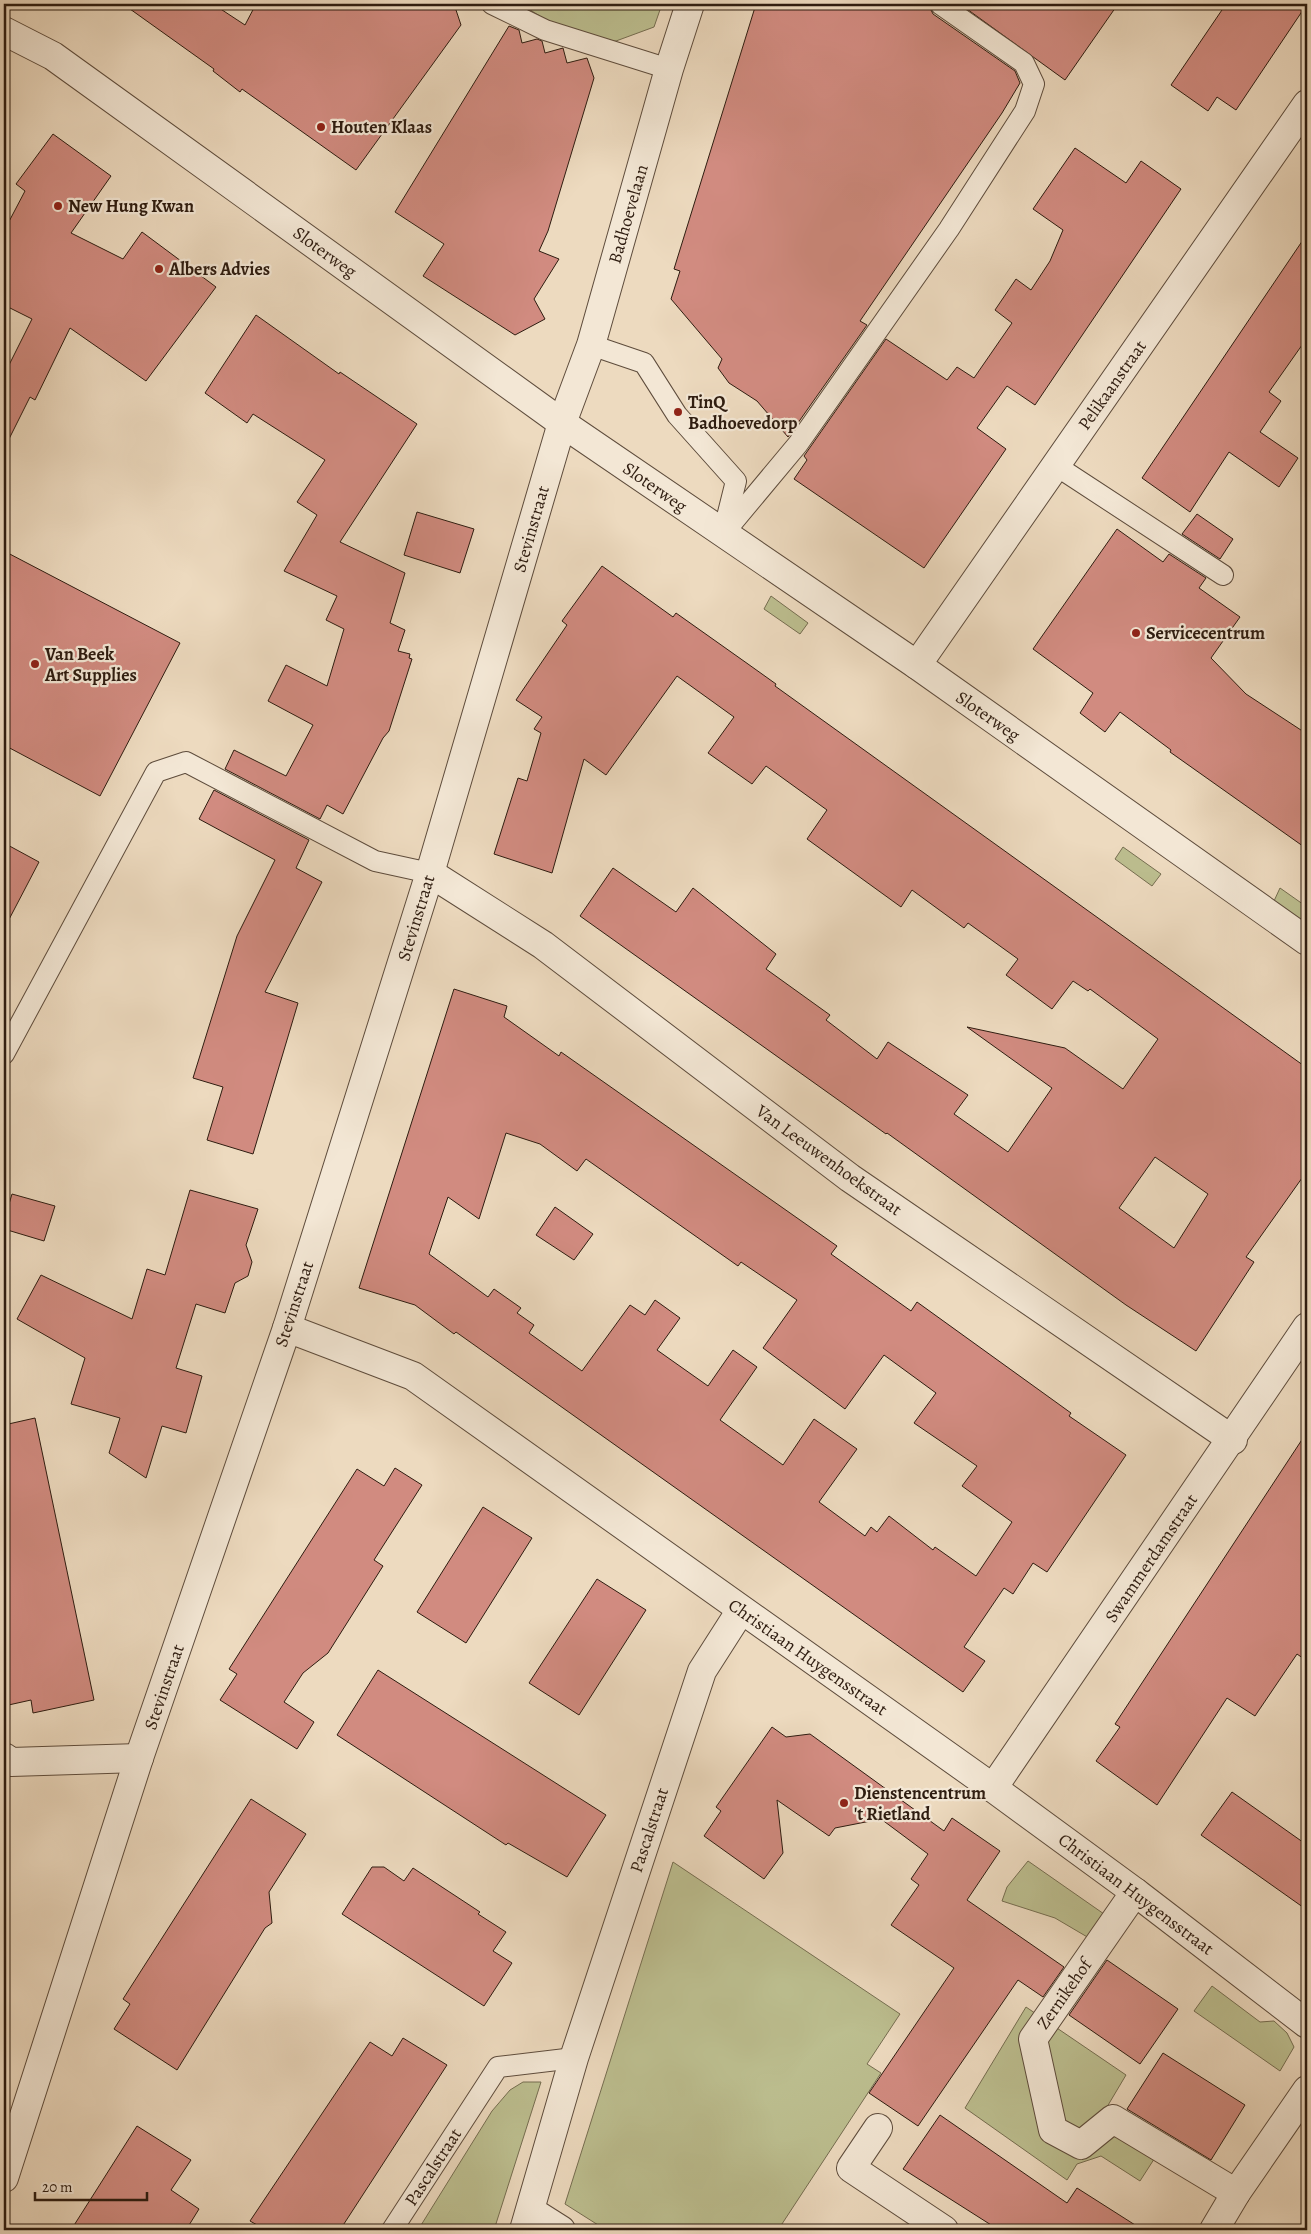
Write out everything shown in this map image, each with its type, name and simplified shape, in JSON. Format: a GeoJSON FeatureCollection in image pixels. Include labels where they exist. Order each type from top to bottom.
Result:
{"type":"FeatureCollection","features":[{"type":"Feature","properties":{"kind":"street","name":"Badhoevelaan"},"geometry":{"type":"LineString","coordinates":[[562,423],[590,344],[669,69],[690,4]]}},
{"type":"Feature","properties":{"kind":"street","name":"Sloterweg"},"geometry":{"type":"LineString","coordinates":[[4,31],[53,56],[562,423],[916,665],[1307,940]]}},
{"type":"Feature","properties":{"kind":"street","name":"Pelikaanstraat"},"geometry":{"type":"LineString","coordinates":[[916,665],[1307,104]]}},
{"type":"Feature","properties":{"kind":"street","name":"Stevinstraat"},"geometry":{"type":"LineString","coordinates":[[4,2178],[139,1758],[287,1328],[430,873],[562,423]]}},
{"type":"Feature","properties":{"kind":"street","name":"Van Leeuwenhoekstraat"},"geometry":{"type":"LineString","coordinates":[[430,873],[543,945],[850,1178],[1232,1440]]}},
{"type":"Feature","properties":{"kind":"street","name":"Swammerdamstraat"},"geometry":{"type":"LineString","coordinates":[[993,1788],[1232,1440],[1307,1327]]}},
{"type":"Feature","properties":{"kind":"street","name":"Christiaan Huygensstraat"},"geometry":{"type":"LineString","coordinates":[[287,1328],[413,1376],[993,1788],[1134,1892],[1307,2024]]}},
{"type":"Feature","properties":{"kind":"street","name":"Pascalstraat"},"geometry":{"type":"LineString","coordinates":[[527,2220],[574,2058],[702,1671],[741,1610]]}},
{"type":"Feature","properties":{"kind":"street"},"geometry":{"type":"LineString","coordinates":[[4,1757],[11,1762],[139,1758]]}},
{"type":"Feature","properties":{"kind":"street","name":"Zernikehof"},"geometry":{"type":"LineString","coordinates":[[1134,1892],[1033,2039],[1053,2130],[1081,2145],[1113,2119],[1236,2193]]}},
{"type":"Feature","properties":{"kind":"street"},"geometry":{"type":"LineString","coordinates":[[1214,2230],[1236,2193],[1307,2090]]}},
{"type":"Feature","properties":{"kind":"street"},"geometry":{"type":"LineString","coordinates":[[878,2128],[851,2168],[944,2230]]}},
{"type":"Feature","properties":{"kind":"street"},"geometry":{"type":"LineString","coordinates":[[527,2220],[561,2230]]}},
{"type":"Feature","properties":{"kind":"lane"},"geometry":{"type":"LineString","coordinates":[[492,4],[545,30],[669,69]]}},
{"type":"Feature","properties":{"kind":"lane"},"geometry":{"type":"LineString","coordinates":[[723,534],[798,444],[949,229],[1024,111],[1034,84],[1024,63],[940,4]]}},
{"type":"Feature","properties":{"kind":"lane"},"geometry":{"type":"LineString","coordinates":[[590,344],[644,363],[677,415],[736,481],[723,534]]}},
{"type":"Feature","properties":{"kind":"lane"},"geometry":{"type":"LineString","coordinates":[[1056,466],[1223,575]]}},
{"type":"Feature","properties":{"kind":"lane"},"geometry":{"type":"LineString","coordinates":[[4,1054],[156,772],[186,762],[374,861],[430,873]]}},
{"type":"Feature","properties":{"kind":"lane","name":"Pascalstraat"},"geometry":{"type":"LineString","coordinates":[[392,2230],[498,2067],[574,2058]]}},
{"type":"Feature","properties":{"kind":"green space"},"geometry":{"type":"Polygon","coordinates":[[[521,4],[662,4],[654,27],[616,41],[601,42],[549,22],[521,4]]]}},
{"type":"Feature","properties":{"kind":"green space"},"geometry":{"type":"Polygon","coordinates":[[[771,596],[808,623],[800,634],[764,609],[771,596]]]}},
{"type":"Feature","properties":{"kind":"green space"},"geometry":{"type":"Polygon","coordinates":[[[1123,847],[1161,874],[1152,886],[1115,859],[1123,847]]]}},
{"type":"Feature","properties":{"kind":"green space"},"geometry":{"type":"Polygon","coordinates":[[[1280,888],[1307,907],[1307,927],[1274,901],[1280,888]]]}},
{"type":"Feature","properties":{"kind":"green space"},"geometry":{"type":"Polygon","coordinates":[[[1028,1861],[1104,1914],[1089,1938],[1055,1918],[1002,1901],[1007,1887],[1028,1861]]]}},
{"type":"Feature","properties":{"kind":"green space"},"geometry":{"type":"Polygon","coordinates":[[[673,1862],[900,2014],[867,2064],[881,2073],[778,2230],[606,2230],[565,2204],[673,1862]]]}},
{"type":"Feature","properties":{"kind":"green space"},"geometry":{"type":"Polygon","coordinates":[[[1212,1986],[1260,2022],[1274,2021],[1287,2033],[1294,2047],[1280,2071],[1194,2011],[1212,1986]]]}},
{"type":"Feature","properties":{"kind":"green space"},"geometry":{"type":"Polygon","coordinates":[[[1026,2007],[1126,2075],[1101,2117],[1158,2153],[1140,2181],[1101,2156],[1077,2164],[1067,2180],[965,2108],[1026,2007]]]}},
{"type":"Feature","properties":{"kind":"green space"},"geometry":{"type":"Polygon","coordinates":[[[523,2082],[541,2082],[494,2230],[418,2230],[492,2111],[510,2090],[523,2082]]]}},
{"type":"Feature","properties":{"kind":"building"},"geometry":{"type":"Polygon","coordinates":[[[123,4],[213,4],[245,25],[256,4],[454,4],[461,25],[356,170],[242,89],[240,92],[213,71],[214,69],[123,4]]]}},
{"type":"Feature","properties":{"kind":"building"},"geometry":{"type":"Polygon","coordinates":[[[756,4],[928,4],[933,14],[1015,71],[1020,83],[1002,113],[860,321],[867,325],[788,437],[757,401],[729,383],[718,368],[722,359],[671,299],[680,271],[674,269],[756,4]]]}},
{"type":"Feature","properties":{"kind":"building"},"geometry":{"type":"Polygon","coordinates":[[[960,4],[1118,4],[1065,80],[960,4]]]}},
{"type":"Feature","properties":{"kind":"building"},"geometry":{"type":"Polygon","coordinates":[[[1226,4],[1307,4],[1236,110],[1217,97],[1208,111],[1171,85],[1226,4]]]}},
{"type":"Feature","properties":{"kind":"building"},"geometry":{"type":"Polygon","coordinates":[[[509,26],[519,30],[522,43],[537,39],[542,41],[545,53],[563,48],[567,63],[587,58],[594,78],[548,231],[539,251],[559,259],[534,299],[545,319],[515,335],[423,276],[444,244],[395,212],[509,26]]]}},
{"type":"Feature","properties":{"kind":"building"},"geometry":{"type":"Polygon","coordinates":[[[53,134],[111,176],[71,233],[123,259],[142,232],[216,287],[146,381],[70,328],[35,400],[30,397],[4,449],[4,375],[32,319],[4,305],[4,231],[25,191],[16,184],[53,134]]]}},
{"type":"Feature","properties":{"kind":"building"},"geometry":{"type":"Polygon","coordinates":[[[1075,148],[1126,183],[1141,161],[1181,189],[1035,405],[1007,386],[977,428],[1006,449],[924,568],[794,479],[807,460],[804,456],[886,339],[947,380],[957,367],[974,378],[1012,323],[995,310],[1016,279],[1031,290],[1050,261],[1063,230],[1033,209],[1075,148]]]}},
{"type":"Feature","properties":{"kind":"building"},"geometry":{"type":"Polygon","coordinates":[[[1307,234],[1307,338],[1269,392],[1281,401],[1260,432],[1298,458],[1279,487],[1229,452],[1190,512],[1142,478],[1307,234]]]}},
{"type":"Feature","properties":{"kind":"building"},"geometry":{"type":"Polygon","coordinates":[[[256,315],[339,374],[340,372],[417,424],[340,542],[405,573],[390,623],[405,630],[398,651],[410,654],[409,658],[412,659],[389,731],[383,738],[343,814],[327,805],[320,819],[225,769],[234,750],[286,776],[313,725],[268,701],[286,665],[327,686],[344,629],[326,620],[337,596],[284,571],[317,515],[297,502],[325,460],[253,414],[247,423],[205,393],[256,315]]]}},
{"type":"Feature","properties":{"kind":"building"},"geometry":{"type":"Polygon","coordinates":[[[417,512],[474,529],[460,573],[404,555],[417,512]]]}},
{"type":"Feature","properties":{"kind":"building"},"geometry":{"type":"Polygon","coordinates":[[[1197,514],[1233,539],[1220,559],[1182,534],[1197,514]]]}},
{"type":"Feature","properties":{"kind":"building","name":"Servicecentrum"},"geometry":{"type":"Polygon","coordinates":[[[1117,529],[1163,562],[1169,554],[1206,578],[1199,588],[1240,617],[1211,658],[1246,694],[1307,734],[1307,849],[1170,752],[1171,750],[1120,712],[1105,732],[1080,713],[1093,693],[1033,649],[1117,529]]]}},
{"type":"Feature","properties":{"kind":"building"},"geometry":{"type":"Polygon","coordinates":[[[4,551],[180,643],[100,796],[4,745],[4,551]]]}},
{"type":"Feature","properties":{"kind":"building"},"geometry":{"type":"Polygon","coordinates":[[[602,566],[673,617],[676,613],[748,664],[776,684],[775,686],[1307,1068],[1307,1171],[1246,1257],[1254,1262],[1196,1351],[1126,1305],[580,916],[613,868],[676,912],[693,888],[776,954],[766,969],[830,1015],[826,1020],[877,1059],[888,1042],[968,1095],[954,1114],[1008,1152],[1052,1088],[967,1027],[1065,1048],[1123,1089],[1158,1039],[1090,989],[1088,991],[1073,981],[1052,1009],[1006,975],[1018,959],[968,923],[964,928],[912,890],[901,907],[807,839],[827,810],[766,766],[752,784],[708,753],[734,717],[677,676],[606,775],[584,759],[552,873],[494,854],[518,778],[527,781],[541,733],[534,729],[542,717],[516,700],[567,625],[562,621],[602,566]],[[1155,1157],[1119,1208],[1174,1248],[1208,1194],[1155,1157]]]}},
{"type":"Feature","properties":{"kind":"building"},"geometry":{"type":"Polygon","coordinates":[[[214,790],[309,840],[296,868],[322,882],[265,992],[298,1003],[253,1154],[207,1140],[223,1087],[193,1078],[237,936],[275,860],[199,819],[214,790]]]}},
{"type":"Feature","properties":{"kind":"building"},"geometry":{"type":"Polygon","coordinates":[[[4,843],[39,862],[4,929],[4,843]]]}},
{"type":"Feature","properties":{"kind":"building"},"geometry":{"type":"Polygon","coordinates":[[[454,989],[507,1006],[504,1017],[559,1056],[561,1052],[837,1246],[831,1254],[911,1311],[917,1302],[1071,1413],[1069,1416],[1126,1455],[1047,1572],[1033,1563],[1013,1594],[1004,1588],[964,1647],[985,1661],[963,1692],[456,1332],[454,1334],[415,1305],[359,1288],[454,989]],[[506,1133],[479,1219],[448,1197],[429,1254],[488,1297],[494,1289],[521,1308],[517,1313],[534,1325],[529,1333],[582,1371],[630,1305],[645,1315],[655,1300],[680,1318],[657,1350],[708,1386],[733,1350],[757,1367],[720,1420],[783,1465],[814,1419],[857,1449],[819,1502],[865,1536],[871,1527],[877,1532],[889,1516],[933,1550],[935,1547],[976,1576],[1012,1522],[962,1486],[977,1466],[914,1423],[936,1393],[884,1355],[845,1409],[763,1348],[797,1300],[741,1262],[738,1266],[586,1159],[577,1171],[540,1144],[506,1133]]]}},
{"type":"Feature","properties":{"kind":"building"},"geometry":{"type":"Polygon","coordinates":[[[190,1190],[258,1209],[246,1245],[252,1262],[248,1276],[235,1283],[225,1313],[196,1304],[176,1368],[202,1376],[186,1433],[162,1426],[146,1478],[109,1453],[120,1418],[71,1404],[85,1358],[17,1319],[41,1275],[132,1319],[147,1269],[165,1275],[190,1190]]]}},
{"type":"Feature","properties":{"kind":"building"},"geometry":{"type":"Polygon","coordinates":[[[12,1194],[55,1206],[44,1241],[4,1229],[4,1221],[12,1194]]]}},
{"type":"Feature","properties":{"kind":"building"},"geometry":{"type":"Polygon","coordinates":[[[555,1207],[593,1234],[574,1260],[536,1235],[555,1207]]]}},
{"type":"Feature","properties":{"kind":"building"},"geometry":{"type":"Polygon","coordinates":[[[35,1418],[94,1700],[33,1713],[31,1700],[4,1706],[4,1425],[35,1418]]]}},
{"type":"Feature","properties":{"kind":"building"},"geometry":{"type":"Polygon","coordinates":[[[1307,1432],[1307,1661],[1297,1654],[1255,1716],[1227,1698],[1157,1805],[1096,1761],[1120,1727],[1115,1724],[1307,1432]]]}},
{"type":"Feature","properties":{"kind":"building"},"geometry":{"type":"Polygon","coordinates":[[[395,1468],[422,1485],[374,1560],[383,1566],[328,1653],[303,1673],[284,1702],[314,1722],[297,1749],[220,1700],[237,1674],[229,1669],[357,1469],[384,1486],[395,1468]]]}},
{"type":"Feature","properties":{"kind":"building"},"geometry":{"type":"Polygon","coordinates":[[[483,1507],[532,1538],[466,1643],[417,1612],[483,1507]]]}},
{"type":"Feature","properties":{"kind":"building"},"geometry":{"type":"Polygon","coordinates":[[[597,1579],[646,1610],[579,1715],[529,1683],[597,1579]]]}},
{"type":"Feature","properties":{"kind":"building"},"geometry":{"type":"Polygon","coordinates":[[[378,1670],[606,1815],[567,1877],[508,1843],[506,1845],[337,1735],[378,1670]]]}},
{"type":"Feature","properties":{"kind":"building"},"geometry":{"type":"Polygon","coordinates":[[[772,1727],[786,1737],[810,1734],[944,1831],[952,1818],[1000,1851],[967,1900],[1064,1967],[1043,1997],[1018,1980],[918,2126],[869,2093],[954,1968],[891,1925],[919,1885],[911,1879],[928,1854],[881,1819],[835,1828],[829,1836],[777,1800],[783,1853],[764,1879],[704,1836],[721,1811],[716,1807],[772,1727]]]}},
{"type":"Feature","properties":{"kind":"building"},"geometry":{"type":"Polygon","coordinates":[[[1232,1792],[1307,1845],[1307,1910],[1201,1835],[1232,1792]]]}},
{"type":"Feature","properties":{"kind":"building"},"geometry":{"type":"Polygon","coordinates":[[[251,1799],[306,1834],[269,1892],[272,1923],[265,1928],[177,2070],[114,2029],[130,2004],[123,1999],[251,1799]]]}},
{"type":"Feature","properties":{"kind":"building"},"geometry":{"type":"Polygon","coordinates":[[[372,1867],[384,1867],[404,1881],[413,1868],[480,1912],[478,1914],[506,1932],[493,1951],[512,1963],[484,2006],[342,1914],[372,1867]]]}},
{"type":"Feature","properties":{"kind":"building"},"geometry":{"type":"Polygon","coordinates":[[[1107,1960],[1178,2009],[1140,2064],[1069,2015],[1107,1960]]]}},
{"type":"Feature","properties":{"kind":"building"},"geometry":{"type":"Polygon","coordinates":[[[403,2038],[447,2065],[340,2230],[266,2230],[250,2221],[370,2042],[392,2056],[403,2038]]]}},
{"type":"Feature","properties":{"kind":"building"},"geometry":{"type":"Polygon","coordinates":[[[1163,2053],[1245,2105],[1211,2160],[1127,2109],[1163,2053]]]}},
{"type":"Feature","properties":{"kind":"building"},"geometry":{"type":"Polygon","coordinates":[[[940,2115],[1067,2203],[1077,2188],[1143,2230],[999,2230],[903,2169],[940,2115]]]}},
{"type":"Feature","properties":{"kind":"building"},"geometry":{"type":"Polygon","coordinates":[[[137,2126],[191,2160],[171,2190],[199,2209],[186,2230],[71,2230],[137,2126]]]}},
{"type":"Feature","properties":{"kind":"place","name":"Houten Klaas"},"geometry":{"type":"Point","coordinates":[321,127]}},
{"type":"Feature","properties":{"kind":"place","name":"New Hung Kwan"},"geometry":{"type":"Point","coordinates":[58,206]}},
{"type":"Feature","properties":{"kind":"place","name":"Albers Advies"},"geometry":{"type":"Point","coordinates":[159,269]}},
{"type":"Feature","properties":{"kind":"place","name":"TinQ Badhoevedorp"},"geometry":{"type":"Point","coordinates":[678,412]}},
{"type":"Feature","properties":{"kind":"place","name":"Servicecentrum"},"geometry":{"type":"Point","coordinates":[1136,633]}},
{"type":"Feature","properties":{"kind":"place","name":"Van Beek Art Supplies"},"geometry":{"type":"Point","coordinates":[35,664]}},
{"type":"Feature","properties":{"kind":"place","name":"Dienstencentrum 't Rietland"},"geometry":{"type":"Point","coordinates":[844,1803]}}]}
